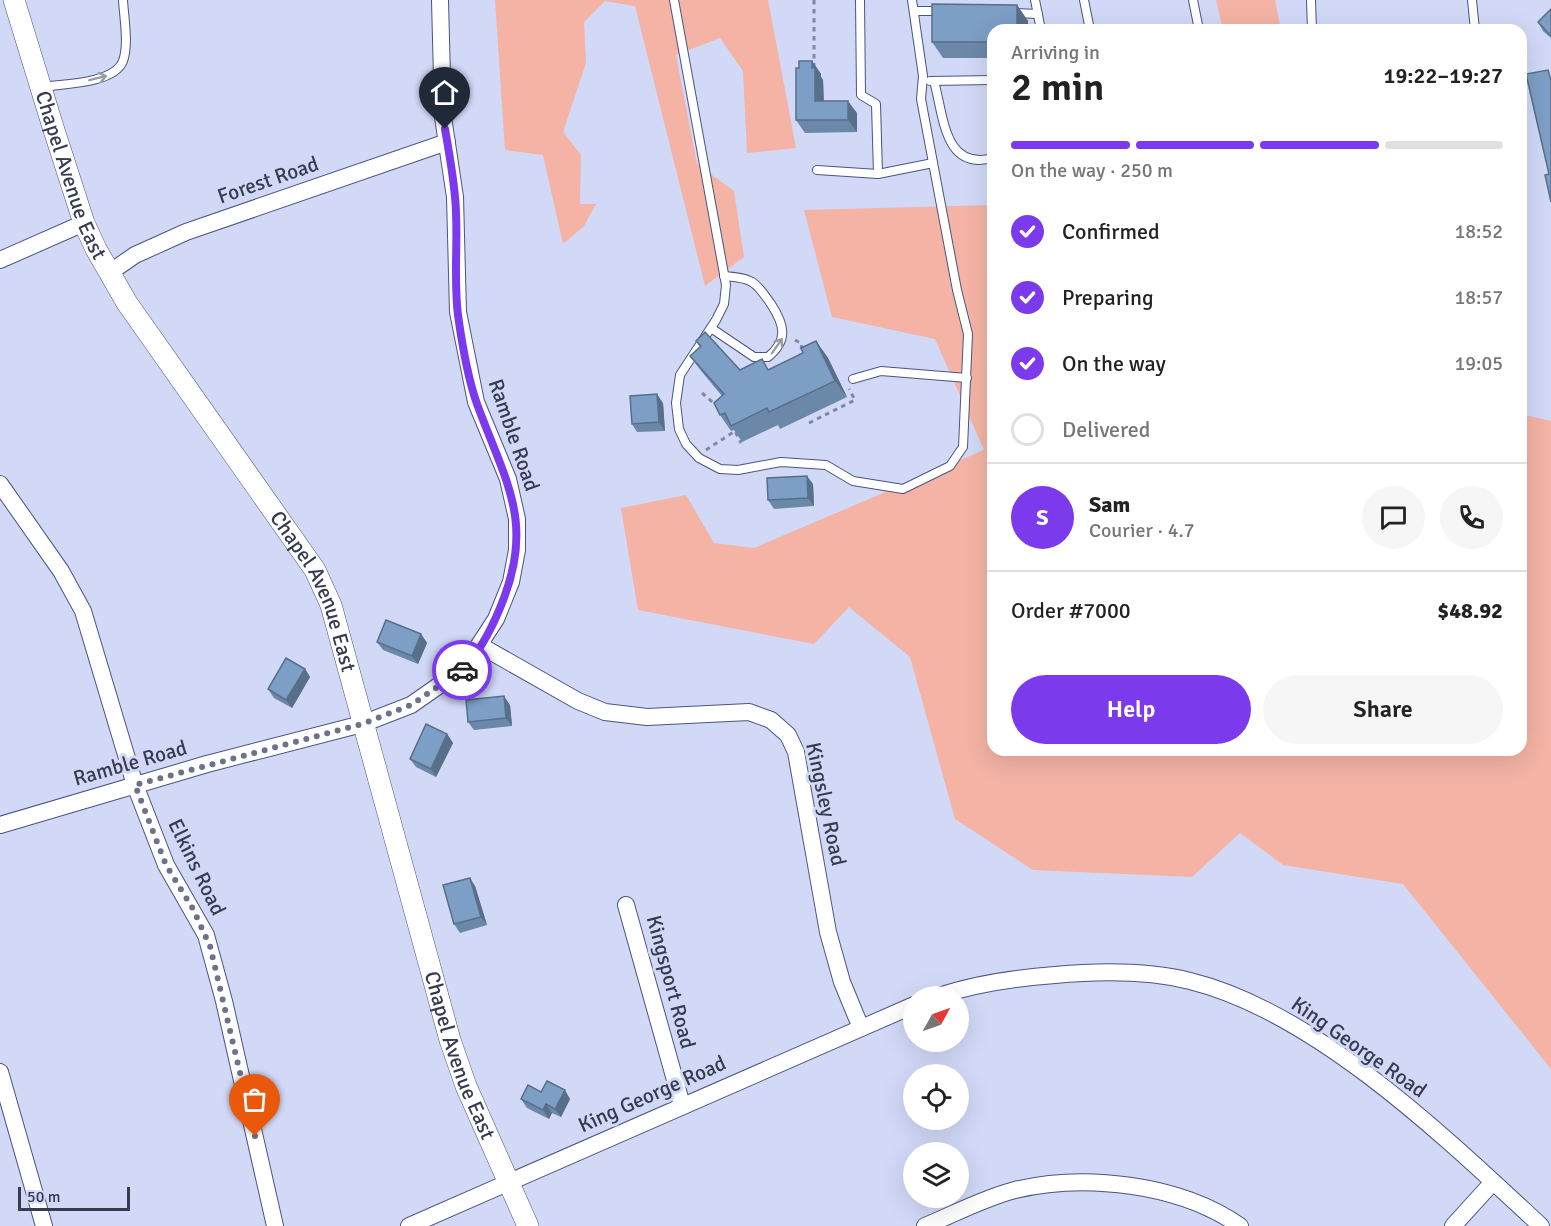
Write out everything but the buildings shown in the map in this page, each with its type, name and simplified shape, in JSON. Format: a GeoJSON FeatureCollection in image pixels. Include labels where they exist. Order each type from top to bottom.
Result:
{"type":"FeatureCollection","features":[{"type":"Feature","properties":{"kind":"street","name":"Chapel Avenue East"},"geometry":{"type":"LineString","coordinates":[[14,0],[84,223],[110,273],[127,303],[315,570],[331,605],[450,1040],[466,1086],[528,1226]]}},
{"type":"Feature","properties":{"kind":"street","name":"Ramble Road"},"geometry":{"type":"LineString","coordinates":[[0,825],[135,785],[362,724],[411,705],[445,684],[464,668],[481,646],[511,582],[517,550],[517,519],[508,479],[477,402],[465,355],[458,312],[455,197],[443,117],[440,0]]}},
{"type":"Feature","properties":{"kind":"street","name":"Forest Road"},"geometry":{"type":"LineString","coordinates":[[110,273],[135,255],[186,232],[447,142]]}},
{"type":"Feature","properties":{"kind":"street"},"geometry":{"type":"LineString","coordinates":[[0,260],[84,223]]}},
{"type":"Feature","properties":{"kind":"street","name":"Elkins Road"},"geometry":{"type":"LineString","coordinates":[[0,484],[61,571],[83,611],[135,785],[166,865],[193,909],[213,958],[276,1226]]}},
{"type":"Feature","properties":{"kind":"street","name":"Kingsley Road"},"geometry":{"type":"LineString","coordinates":[[481,646],[578,701],[605,712],[647,717],[749,712],[771,720],[788,735],[796,752],[828,932],[842,982],[861,1028]]}},
{"type":"Feature","properties":{"kind":"street","name":"Kingsport Road"},"geometry":{"type":"LineString","coordinates":[[627,905],[682,1105]]}},
{"type":"Feature","properties":{"kind":"street","name":"King George Road"},"geometry":{"type":"LineString","coordinates":[[969,988],[1004,979],[1092,971],[1150,974],[1190,981],[1234,995],[1275,1015],[1323,1044],[1381,1086],[1541,1226]]}},
{"type":"Feature","properties":{"kind":"street","name":"King George Road"},"geometry":{"type":"LineString","coordinates":[[409,1226],[903,1010]]}},
{"type":"Feature","properties":{"kind":"street"},"geometry":{"type":"LineString","coordinates":[[0,1072],[44,1226]]}},
{"type":"Feature","properties":{"kind":"street"},"geometry":{"type":"LineString","coordinates":[[1453,1226],[1493,1182]]}},
{"type":"Feature","properties":{"kind":"street"},"geometry":{"type":"LineString","coordinates":[[925,1226],[1014,1191],[1098,1184],[1151,1189],[1188,1199],[1240,1226]]}},
{"type":"Feature","properties":{"kind":"lane"},"geometry":{"type":"LineString","coordinates":[[40,87],[92,80],[106,76],[119,68],[124,55],[123,0]]}},
{"type":"Feature","properties":{"kind":"lane"},"geometry":{"type":"LineString","coordinates":[[674,0],[724,276],[724,304],[680,375],[676,403],[678,429],[686,444],[697,456],[720,469],[738,470],[781,462],[826,465],[853,481],[903,489],[950,466],[963,447],[968,334],[957,290],[921,99],[923,82],[912,0]]}},
{"type":"Feature","properties":{"kind":"lane"},"geometry":{"type":"LineString","coordinates":[[860,0],[861,95],[876,104],[878,174]]}},
{"type":"Feature","properties":{"kind":"lane"},"geometry":{"type":"LineString","coordinates":[[1035,0],[1040,24]]}},
{"type":"Feature","properties":{"kind":"lane"},"geometry":{"type":"LineString","coordinates":[[1084,0],[1089,24]]}},
{"type":"Feature","properties":{"kind":"lane"},"geometry":{"type":"LineString","coordinates":[[1193,0],[1197,24]]}},
{"type":"Feature","properties":{"kind":"lane"},"geometry":{"type":"LineString","coordinates":[[1311,0],[1312,24]]}},
{"type":"Feature","properties":{"kind":"lane"},"geometry":{"type":"LineString","coordinates":[[1472,0],[1474,24]]}},
{"type":"Feature","properties":{"kind":"lane"},"geometry":{"type":"LineString","coordinates":[[914,11],[959,12]]}},
{"type":"Feature","properties":{"kind":"lane"},"geometry":{"type":"LineString","coordinates":[[1004,13],[1038,14]]}},
{"type":"Feature","properties":{"kind":"lane"},"geometry":{"type":"LineString","coordinates":[[923,82],[987,80]]}},
{"type":"Feature","properties":{"kind":"lane"},"geometry":{"type":"LineString","coordinates":[[934,81],[952,147],[961,157],[978,162],[987,160]]}},
{"type":"Feature","properties":{"kind":"lane"},"geometry":{"type":"LineString","coordinates":[[818,170],[878,174],[933,163]]}},
{"type":"Feature","properties":{"kind":"lane"},"geometry":{"type":"LineString","coordinates":[[711,328],[754,357],[768,357],[778,349],[783,340],[784,330],[779,316],[760,289],[745,279],[724,276]]}},
{"type":"Feature","properties":{"kind":"lane"},"geometry":{"type":"LineString","coordinates":[[850,380],[881,371],[967,378]]}},
{"type":"Feature","properties":{"kind":"path"},"geometry":{"type":"LineString","coordinates":[[814,0],[814,74]]}},
{"type":"Feature","properties":{"kind":"path"},"geometry":{"type":"LineString","coordinates":[[792,366],[803,349],[802,344],[795,340]]}},
{"type":"Feature","properties":{"kind":"path"},"geometry":{"type":"LineString","coordinates":[[808,423],[855,400],[850,380]]}},
{"type":"Feature","properties":{"kind":"path"},"geometry":{"type":"LineString","coordinates":[[702,393],[719,408]]}},
{"type":"Feature","properties":{"kind":"path"},"geometry":{"type":"LineString","coordinates":[[697,456],[735,431],[741,443]]}},
{"type":"Feature","properties":{"kind":"shaded area"},"geometry":{"type":"Polygon","coordinates":[[[495,0],[768,0],[796,148],[747,153],[743,71],[720,38],[676,55],[697,164],[734,191],[744,257],[705,286],[635,6],[605,1],[584,22],[586,63],[563,132],[581,155],[580,204],[596,204],[584,226],[563,244],[543,155],[505,150],[495,0]]]}},
{"type":"Feature","properties":{"kind":"shaded area"},"geometry":{"type":"Polygon","coordinates":[[[1216,0],[1275,0],[1280,24],[1222,24],[1216,0]]]}},
{"type":"Feature","properties":{"kind":"shaded area"},"geometry":{"type":"Polygon","coordinates":[[[987,205],[987,756],[1527,756],[1527,415],[1551,421],[1551,1069],[1403,884],[1283,865],[1240,833],[1192,877],[1033,870],[955,819],[910,657],[849,607],[814,644],[638,610],[621,508],[686,495],[714,543],[754,548],[984,450],[935,339],[832,317],[804,210],[987,205]]]}},
{"type":"Feature","properties":{"kind":"way so far"},"geometry":{"type":"LineString","coordinates":[[255,1136],[206,934],[166,865],[135,785],[362,724],[411,705],[445,684],[462,670]]}},
{"type":"Feature","properties":{"kind":"route"},"geometry":{"type":"LineString","coordinates":[[445,129],[455,197],[458,312],[465,355],[477,402],[508,479],[517,519],[517,550],[511,582],[496,619],[481,646],[462,670]]}}]}
